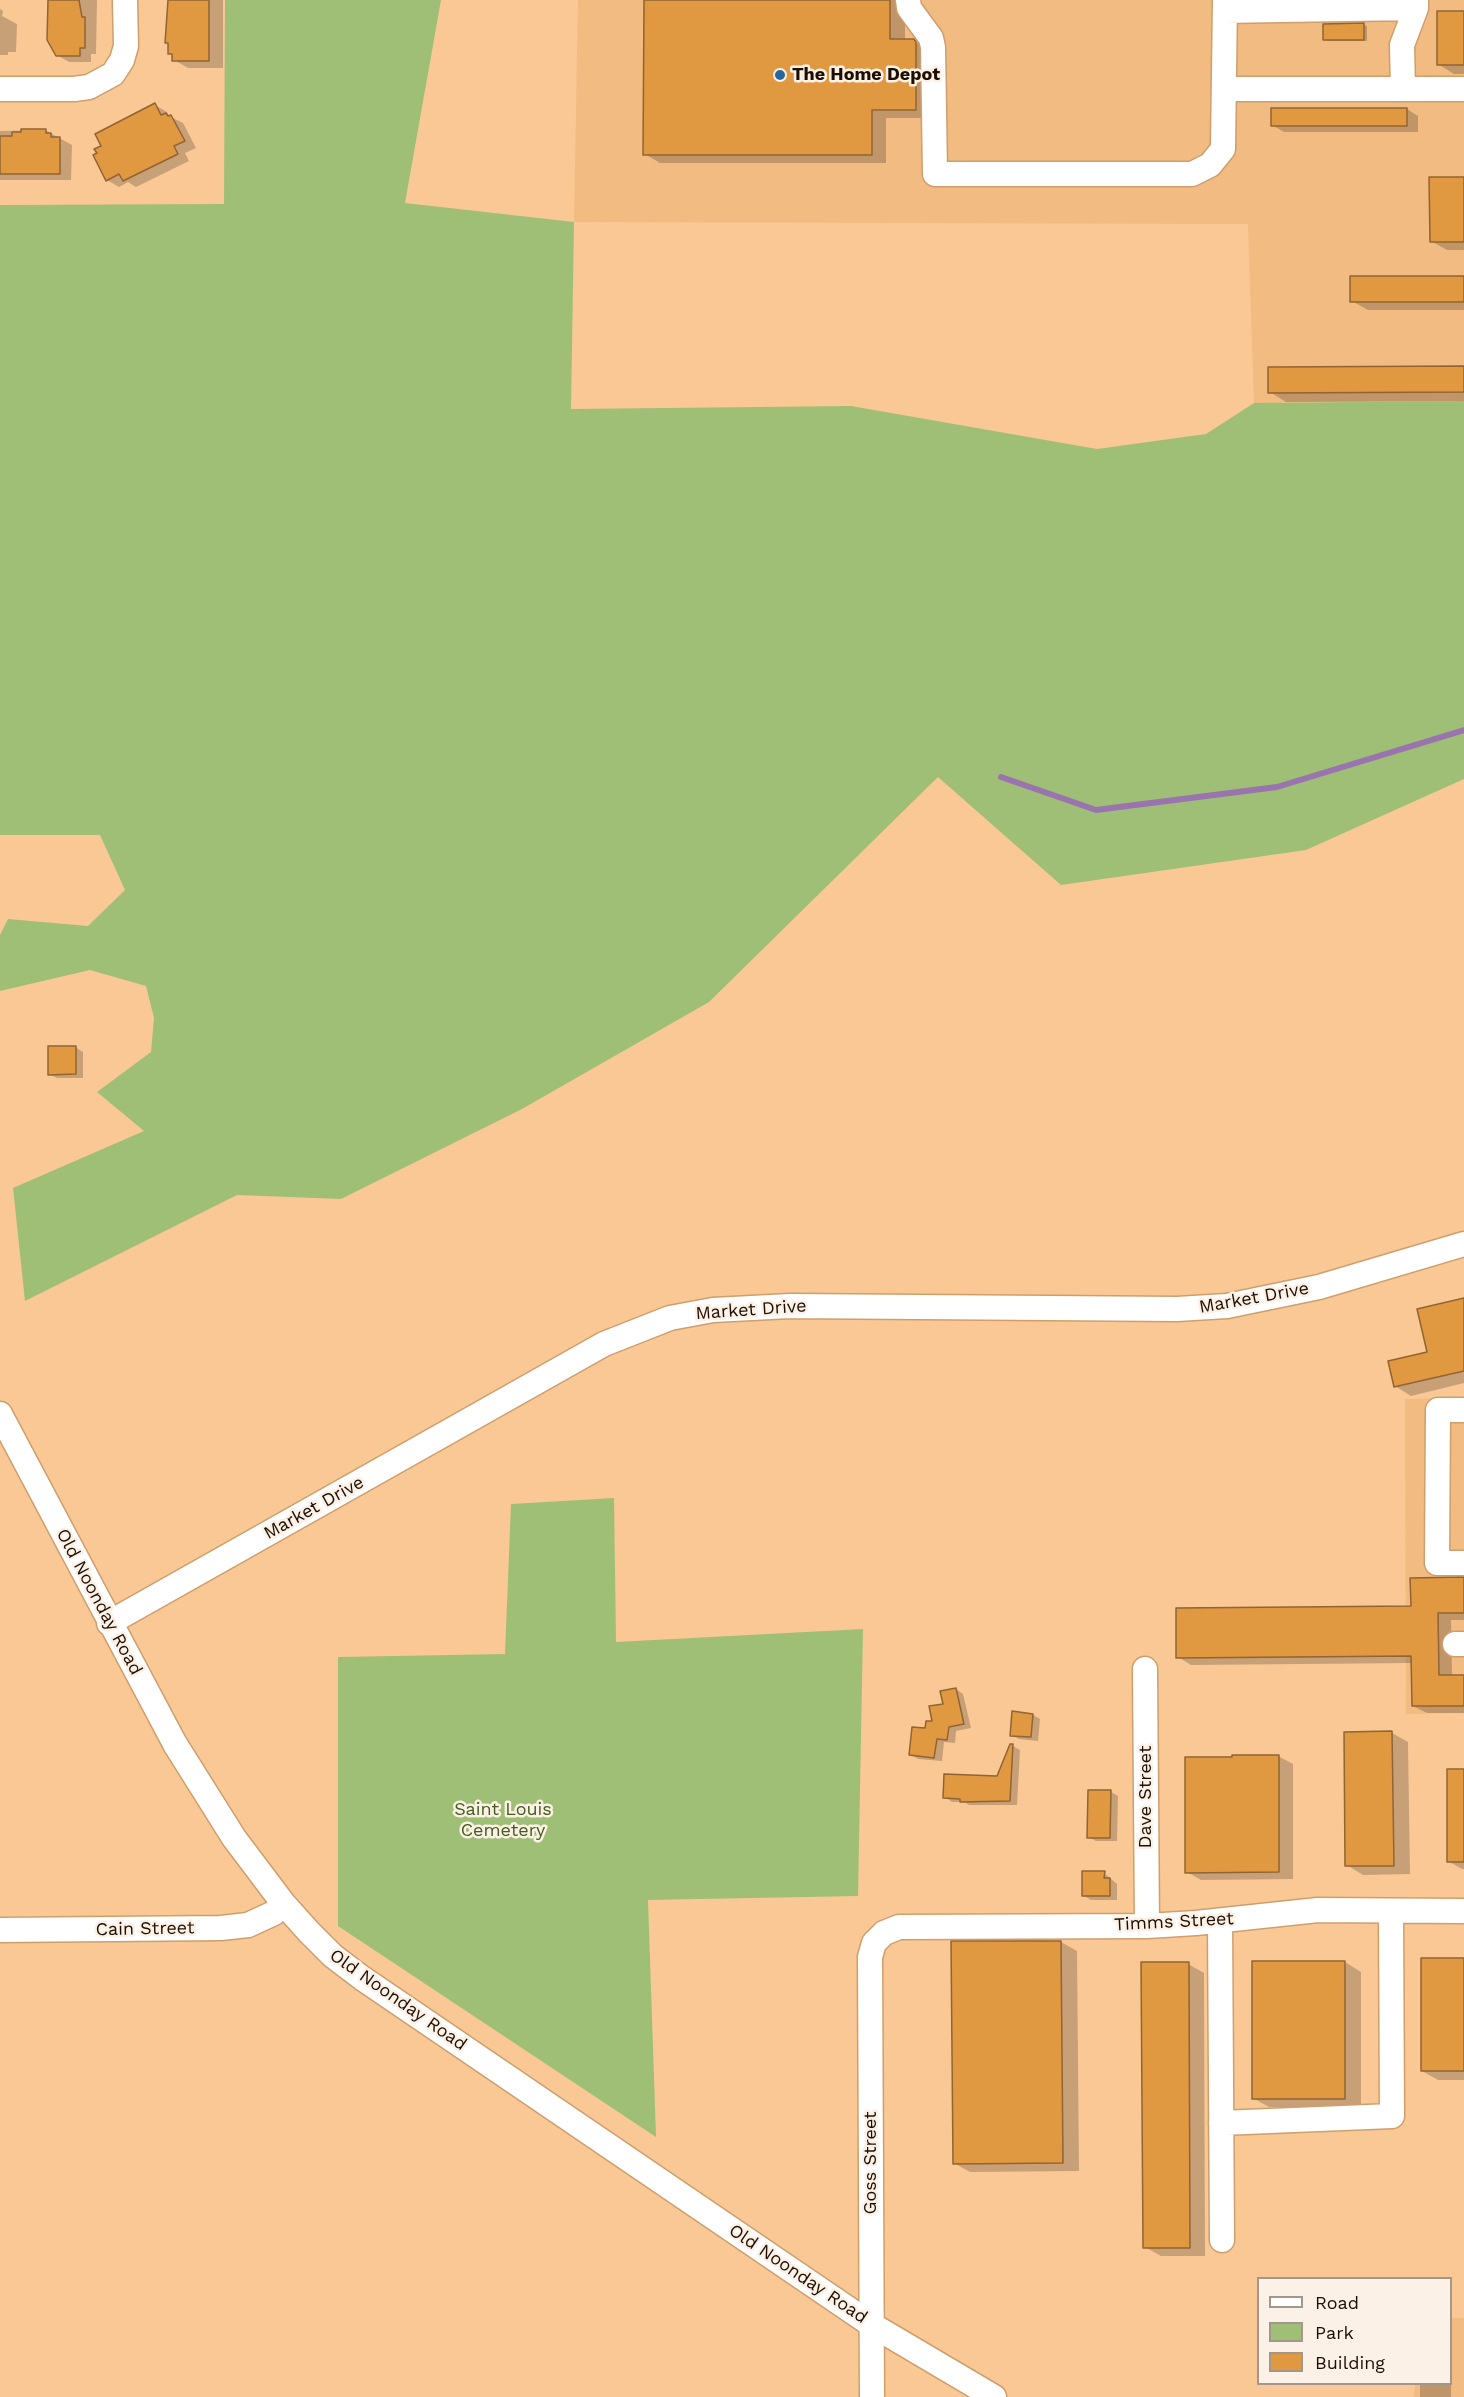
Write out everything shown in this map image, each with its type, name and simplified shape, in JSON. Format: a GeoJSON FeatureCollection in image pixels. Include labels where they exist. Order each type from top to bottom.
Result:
{"type":"FeatureCollection","features":[{"type":"Feature","properties":{"kind":"street"},"geometry":{"type":"LineString","coordinates":[[0,89],[74,89],[89,87],[113,74],[122,60],[126,46],[125,0]]}},
{"type":"Feature","properties":{"kind":"street"},"geometry":{"type":"LineString","coordinates":[[908,0],[909,8],[931,38],[933,47],[935,174],[1192,174],[1210,165],[1223,150],[1225,6],[1416,4],[1402,45],[1403,89]]}},
{"type":"Feature","properties":{"kind":"street"},"geometry":{"type":"LineString","coordinates":[[1225,89],[1464,89]]}},
{"type":"Feature","properties":{"kind":"street","name":"Market Drive"},"geometry":{"type":"LineString","coordinates":[[109,1623],[604,1344],[670,1318],[713,1310],[790,1306],[1177,1309],[1227,1306],[1319,1287],[1464,1244]]}},
{"type":"Feature","properties":{"kind":"street"},"geometry":{"type":"LineString","coordinates":[[1464,1410],[1438,1410],[1437,1563],[1464,1563]]}},
{"type":"Feature","properties":{"kind":"street","name":"Old Noonday Road"},"geometry":{"type":"LineString","coordinates":[[0,1414],[109,1623],[209,1801],[234,1839],[283,1903],[333,1956],[872,2325],[994,2397]]}},
{"type":"Feature","properties":{"kind":"street","name":"Dave Street"},"geometry":{"type":"LineString","coordinates":[[1145,1669],[1147,1926]]}},
{"type":"Feature","properties":{"kind":"street","name":"Cain Street"},"geometry":{"type":"LineString","coordinates":[[0,1930],[221,1928],[248,1925],[274,1912],[283,1903]]}},
{"type":"Feature","properties":{"kind":"street","name":"Timms Street"},"geometry":{"type":"LineString","coordinates":[[884,1933],[899,1927],[1147,1926],[1220,1921],[1318,1910],[1464,1911]]}},
{"type":"Feature","properties":{"kind":"street"},"geometry":{"type":"LineString","coordinates":[[1221,2123],[1392,2116],[1391,1911]]}},
{"type":"Feature","properties":{"kind":"street"},"geometry":{"type":"LineString","coordinates":[[1220,1921],[1222,2240]]}},
{"type":"Feature","properties":{"kind":"street","name":"Goss Street"},"geometry":{"type":"LineString","coordinates":[[872,2397],[870,1957],[874,1942],[884,1933]]}},
{"type":"Feature","properties":{"kind":"shaded area"},"geometry":{"type":"Polygon","coordinates":[[[578,0],[1464,0],[1464,401],[1254,403],[1248,224],[574,222],[578,0]]]}},
{"type":"Feature","properties":{"kind":"shaded area"},"geometry":{"type":"Polygon","coordinates":[[[1464,1398],[1464,1713],[1406,1714],[1405,1399],[1464,1398]]]}},
{"type":"Feature","properties":{"kind":"shaded area"},"geometry":{"type":"Polygon","coordinates":[[[1452,2318],[1464,2318],[1464,2397],[1414,2397],[1415,2385],[1452,2385],[1452,2318]]]}},
{"type":"Feature","properties":{"kind":"green space"},"geometry":{"type":"Polygon","coordinates":[[[225,0],[441,0],[405,203],[574,222],[571,409],[851,406],[1097,449],[1206,434],[1254,403],[1464,401],[1464,779],[1306,850],[1061,885],[938,777],[709,1002],[522,1109],[341,1199],[237,1195],[25,1301],[13,1188],[144,1131],[97,1092],[151,1052],[154,1018],[146,986],[90,970],[0,991],[0,935],[8,919],[88,926],[125,890],[100,835],[0,835],[0,205],[224,204],[225,0]]]}},
{"type":"Feature","properties":{"kind":"green space","name":"Saint Louis Cemetery"},"geometry":{"type":"Polygon","coordinates":[[[614,1498],[616,1642],[863,1629],[858,1896],[648,1900],[656,2137],[338,1926],[338,1657],[505,1654],[511,1504],[614,1498]]]}},
{"type":"Feature","properties":{"kind":"building"},"geometry":{"type":"Polygon","coordinates":[[[48,0],[79,0],[82,17],[85,17],[85,48],[80,48],[80,56],[56,56],[47,40],[48,0]]]}},
{"type":"Feature","properties":{"kind":"building"},"geometry":{"type":"Polygon","coordinates":[[[168,0],[209,0],[209,61],[172,61],[172,54],[168,54],[168,43],[165,43],[168,0]]]}},
{"type":"Feature","properties":{"kind":"building","name":"The Home Depot"},"geometry":{"type":"Polygon","coordinates":[[[644,0],[890,0],[890,39],[914,39],[916,42],[916,110],[872,110],[872,155],[643,155],[644,0]]]}},
{"type":"Feature","properties":{"kind":"building"},"geometry":{"type":"Polygon","coordinates":[[[1437,11],[1464,11],[1464,65],[1437,65],[1437,11]]]}},
{"type":"Feature","properties":{"kind":"building"},"geometry":{"type":"Polygon","coordinates":[[[1364,23],[1364,40],[1323,40],[1323,24],[1364,23]]]}},
{"type":"Feature","properties":{"kind":"building"},"geometry":{"type":"Polygon","coordinates":[[[155,103],[161,115],[166,113],[168,116],[171,115],[185,141],[174,146],[178,154],[123,181],[119,174],[106,181],[93,155],[97,153],[94,149],[101,146],[95,134],[155,103]]]}},
{"type":"Feature","properties":{"kind":"building"},"geometry":{"type":"Polygon","coordinates":[[[1271,108],[1407,108],[1407,126],[1271,126],[1271,108]]]}},
{"type":"Feature","properties":{"kind":"building"},"geometry":{"type":"Polygon","coordinates":[[[21,129],[46,129],[46,133],[51,133],[51,137],[60,137],[60,174],[0,174],[0,136],[12,136],[12,132],[21,132],[21,129]]]}},
{"type":"Feature","properties":{"kind":"building"},"geometry":{"type":"Polygon","coordinates":[[[1429,177],[1464,177],[1464,242],[1430,242],[1429,177]]]}},
{"type":"Feature","properties":{"kind":"building"},"geometry":{"type":"Polygon","coordinates":[[[1350,276],[1464,276],[1464,302],[1350,302],[1350,276]]]}},
{"type":"Feature","properties":{"kind":"building"},"geometry":{"type":"Polygon","coordinates":[[[1464,366],[1464,392],[1268,393],[1268,367],[1464,366]]]}},
{"type":"Feature","properties":{"kind":"building"},"geometry":{"type":"Polygon","coordinates":[[[48,1046],[76,1046],[76,1074],[48,1075],[48,1046]]]}},
{"type":"Feature","properties":{"kind":"building"},"geometry":{"type":"Polygon","coordinates":[[[1464,1298],[1464,1371],[1394,1387],[1388,1361],[1427,1352],[1417,1309],[1464,1298]]]}},
{"type":"Feature","properties":{"kind":"building"},"geometry":{"type":"Polygon","coordinates":[[[1464,1577],[1464,1613],[1438,1613],[1439,1675],[1464,1675],[1464,1706],[1412,1706],[1411,1656],[1176,1658],[1176,1608],[1411,1606],[1410,1578],[1464,1577]]]}},
{"type":"Feature","properties":{"kind":"building"},"geometry":{"type":"Polygon","coordinates":[[[956,1688],[964,1724],[949,1727],[947,1740],[937,1739],[934,1758],[909,1755],[912,1727],[925,1728],[926,1721],[932,1721],[929,1706],[943,1704],[940,1691],[956,1688]]]}},
{"type":"Feature","properties":{"kind":"building"},"geometry":{"type":"Polygon","coordinates":[[[1012,1711],[1033,1714],[1031,1737],[1010,1736],[1012,1711]]]}},
{"type":"Feature","properties":{"kind":"building"},"geometry":{"type":"Polygon","coordinates":[[[1392,1731],[1394,1866],[1345,1866],[1344,1732],[1392,1731]]]}},
{"type":"Feature","properties":{"kind":"building"},"geometry":{"type":"Polygon","coordinates":[[[1010,1744],[1013,1744],[1010,1801],[960,1802],[960,1799],[943,1798],[944,1774],[997,1776],[1010,1744]]]}},
{"type":"Feature","properties":{"kind":"building"},"geometry":{"type":"Polygon","coordinates":[[[1232,1755],[1279,1755],[1279,1872],[1185,1873],[1185,1757],[1232,1757],[1232,1755]]]}},
{"type":"Feature","properties":{"kind":"building"},"geometry":{"type":"Polygon","coordinates":[[[1447,1769],[1464,1769],[1464,1862],[1447,1862],[1447,1769]]]}},
{"type":"Feature","properties":{"kind":"building"},"geometry":{"type":"Polygon","coordinates":[[[1088,1790],[1111,1790],[1110,1838],[1087,1838],[1088,1790]]]}},
{"type":"Feature","properties":{"kind":"building"},"geometry":{"type":"Polygon","coordinates":[[[1082,1871],[1105,1871],[1104,1878],[1110,1878],[1110,1896],[1082,1896],[1082,1871]]]}},
{"type":"Feature","properties":{"kind":"building"},"geometry":{"type":"Polygon","coordinates":[[[951,1941],[1061,1941],[1063,2163],[953,2164],[951,1941]]]}},
{"type":"Feature","properties":{"kind":"building"},"geometry":{"type":"Polygon","coordinates":[[[1421,1958],[1464,1958],[1464,2071],[1421,2071],[1421,1958]]]}},
{"type":"Feature","properties":{"kind":"building"},"geometry":{"type":"Polygon","coordinates":[[[1252,1961],[1345,1961],[1345,2099],[1252,2099],[1252,1961]]]}},
{"type":"Feature","properties":{"kind":"building"},"geometry":{"type":"Polygon","coordinates":[[[1141,1962],[1189,1962],[1190,2248],[1143,2248],[1141,1962]]]}},
{"type":"Feature","properties":{"kind":"waterway"},"geometry":{"type":"LineString","coordinates":[[1001,777],[1096,810],[1277,787],[1464,730]]}},
{"type":"Feature","properties":{"kind":"place","name":"The Home Depot"},"geometry":{"type":"Point","coordinates":[780,75]}}]}
